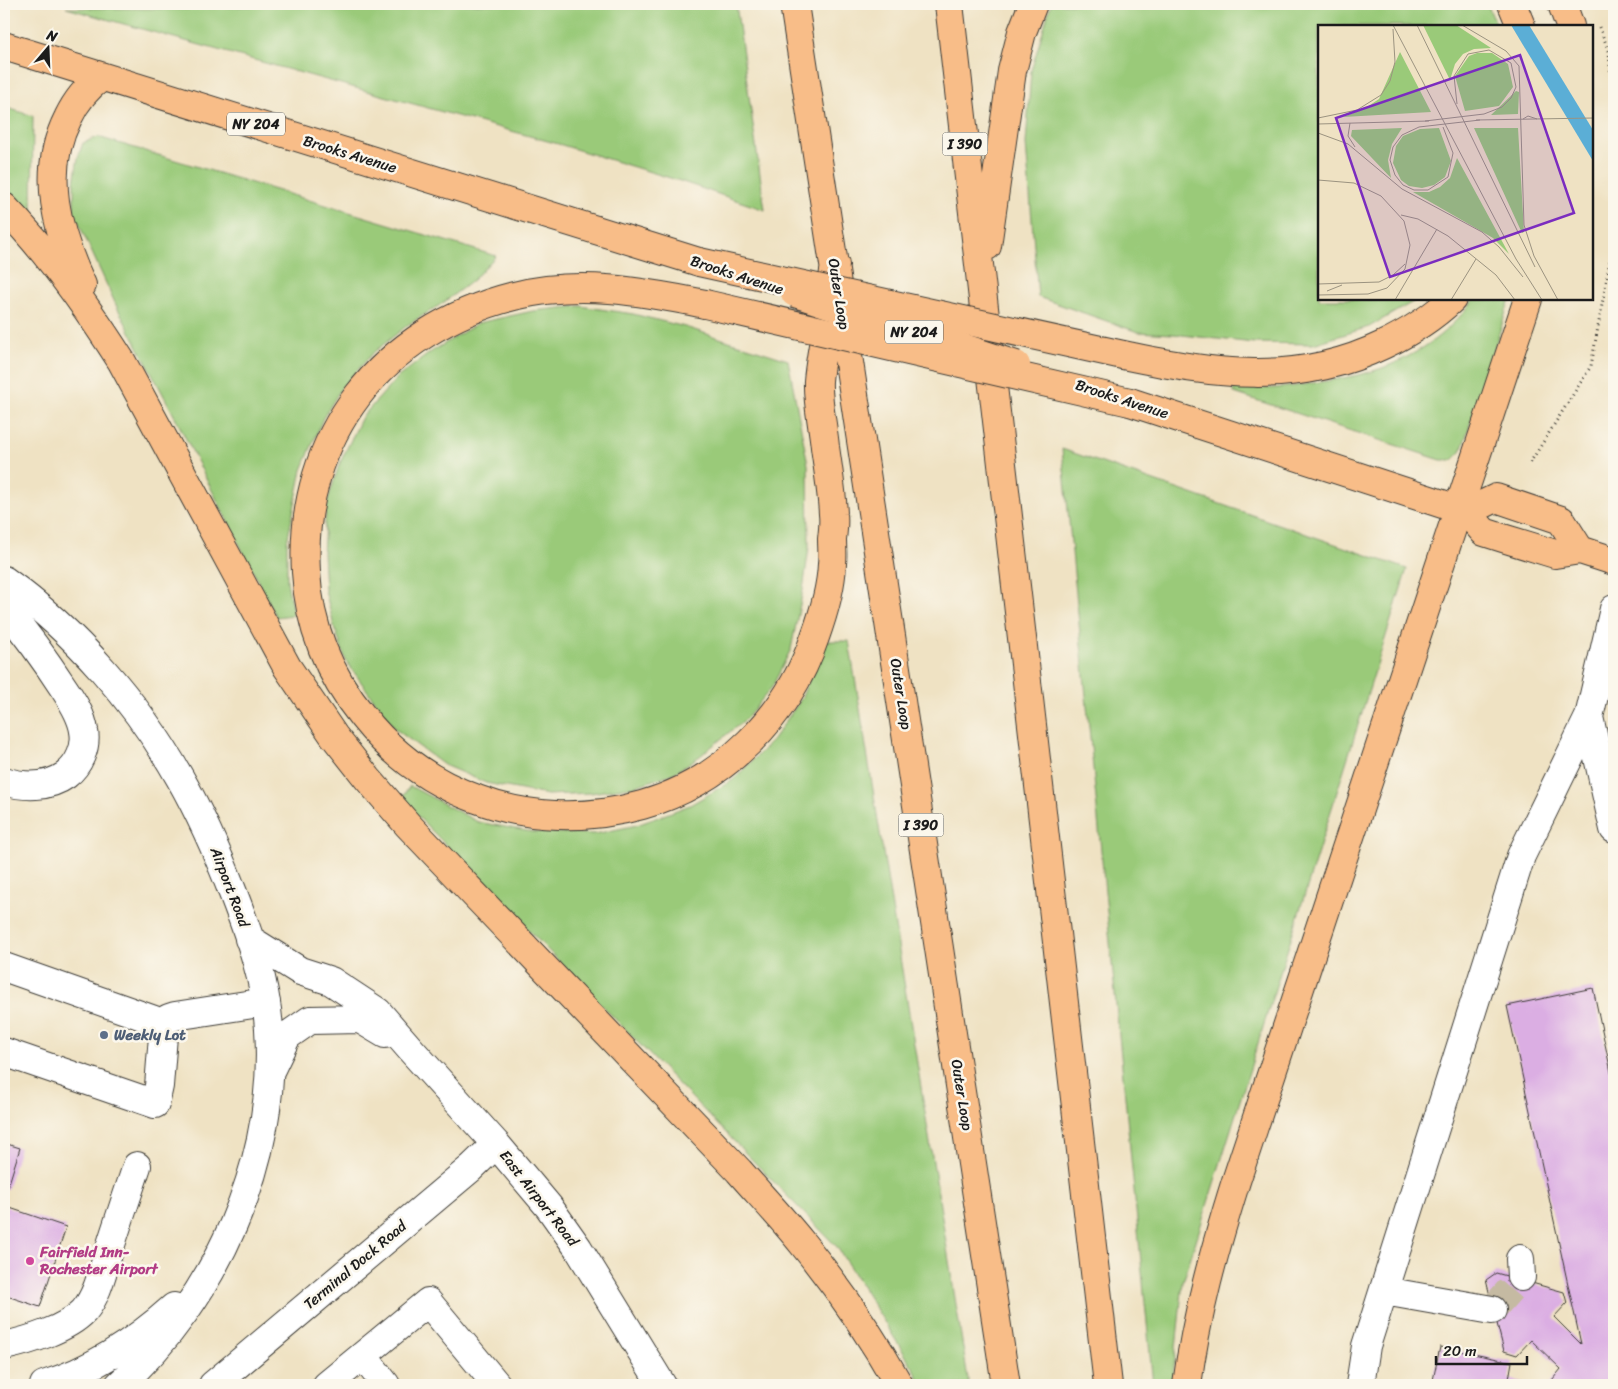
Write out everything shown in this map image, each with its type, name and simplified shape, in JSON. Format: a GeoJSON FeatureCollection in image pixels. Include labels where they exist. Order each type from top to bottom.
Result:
{"type":"FeatureCollection","features":[{"type":"Feature","properties":{"kind":"main road","name":"Outer Loop"},"geometry":{"type":"LineString","coordinates":[[794,4],[1006,1385]]}},
{"type":"Feature","properties":{"kind":"main road","name":"I 390"},"geometry":{"type":"LineString","coordinates":[[950,4],[1108,1385]]}},
{"type":"Feature","properties":{"kind":"main road"},"geometry":{"type":"LineString","coordinates":[[981,284],[1012,71],[1022,32],[1033,4]]}},
{"type":"Feature","properties":{"kind":"main road"},"geometry":{"type":"LineString","coordinates":[[1512,4],[1521,25]]}},
{"type":"Feature","properties":{"kind":"main road"},"geometry":{"type":"LineString","coordinates":[[1562,4],[1570,25]]}},
{"type":"Feature","properties":{"kind":"main road","name":"Brooks Avenue"},"geometry":{"type":"LineString","coordinates":[[4,46],[699,262],[1462,511]]}},
{"type":"Feature","properties":{"kind":"main road"},"geometry":{"type":"LineString","coordinates":[[102,77],[91,84],[81,95],[65,123],[55,154],[53,169],[54,188],[58,223],[64,244],[89,300],[287,667],[334,736],[408,826],[739,1171],[779,1216],[838,1289],[899,1385]]}},
{"type":"Feature","properties":{"kind":"main road"},"geometry":{"type":"LineString","coordinates":[[4,208],[31,237],[60,273],[96,322],[122,362]]}},
{"type":"Feature","properties":{"kind":"main road"},"geometry":{"type":"LineString","coordinates":[[699,262],[1181,367],[1235,372],[1294,372],[1318,368],[1360,356],[1397,338],[1433,316],[1451,300]]}},
{"type":"Feature","properties":{"kind":"main road"},"geometry":{"type":"LineString","coordinates":[[835,265],[818,383],[833,517],[832,567],[816,637],[800,674],[780,707],[756,737],[707,776],[672,794],[631,808],[586,815],[562,816],[536,814],[488,804],[446,786],[406,760],[386,743],[368,724],[339,685],[321,645],[314,624],[306,584],[306,519],[315,477],[339,424],[360,392],[397,355],[425,334],[475,308],[540,291],[584,287],[630,290],[705,304],[1130,402]]}},
{"type":"Feature","properties":{"kind":"main road"},"geometry":{"type":"LineString","coordinates":[[1187,1385],[1192,1348],[1203,1296],[1224,1216],[1462,511],[1528,300]]}},
{"type":"Feature","properties":{"kind":"main road"},"geometry":{"type":"LineString","coordinates":[[1462,511],[1496,498],[1561,520],[1580,550]]}},
{"type":"Feature","properties":{"kind":"main road"},"geometry":{"type":"LineString","coordinates":[[1462,511],[1484,532],[1555,554],[1580,550],[1614,561]]}},
{"type":"Feature","properties":{"kind":"street","name":"Airport Road"},"geometry":{"type":"LineString","coordinates":[[4,580],[53,620],[81,647],[151,731],[181,779],[206,828],[249,939],[260,974],[269,1030],[269,1072],[263,1123],[257,1159],[246,1193],[216,1259]]}},
{"type":"Feature","properties":{"kind":"street"},"geometry":{"type":"LineString","coordinates":[[4,607],[27,634],[50,667],[77,711],[85,733],[82,753],[78,761],[74,767],[60,778],[42,785],[18,785],[4,781]]}},
{"type":"Feature","properties":{"kind":"street"},"geometry":{"type":"LineString","coordinates":[[1360,1385],[1366,1346],[1521,856],[1589,717],[1614,609]]}},
{"type":"Feature","properties":{"kind":"street"},"geometry":{"type":"LineString","coordinates":[[1589,717],[1614,829]]}},
{"type":"Feature","properties":{"kind":"street","name":"East Airport Road"},"geometry":{"type":"LineString","coordinates":[[249,939],[300,972],[331,981],[378,1012],[534,1187],[563,1226],[662,1385]]}},
{"type":"Feature","properties":{"kind":"street"},"geometry":{"type":"LineString","coordinates":[[4,966],[148,1017],[158,1024],[163,1036],[159,1086],[155,1104],[4,1052]]}},
{"type":"Feature","properties":{"kind":"street"},"geometry":{"type":"LineString","coordinates":[[158,1024],[175,1016],[266,1002]]}},
{"type":"Feature","properties":{"kind":"street","name":"East Airport Road"},"geometry":{"type":"LineString","coordinates":[[269,1072],[287,1036],[310,1020],[360,1019],[412,1051]]}},
{"type":"Feature","properties":{"kind":"street","name":"Terminal Dock Road"},"geometry":{"type":"LineString","coordinates":[[213,1385],[496,1144]]}},
{"type":"Feature","properties":{"kind":"street"},"geometry":{"type":"LineString","coordinates":[[4,1346],[51,1331],[70,1322],[85,1310],[99,1281],[136,1166]]}},
{"type":"Feature","properties":{"kind":"street"},"geometry":{"type":"LineString","coordinates":[[44,1385],[83,1370],[134,1339],[178,1303],[216,1259]]}},
{"type":"Feature","properties":{"kind":"street"},"geometry":{"type":"LineString","coordinates":[[119,1385],[149,1356],[182,1317],[216,1259]]}},
{"type":"Feature","properties":{"kind":"street"},"geometry":{"type":"LineString","coordinates":[[1384,1290],[1492,1310]]}},
{"type":"Feature","properties":{"kind":"street"},"geometry":{"type":"LineString","coordinates":[[328,1385],[428,1302],[497,1385]]}},
{"type":"Feature","properties":{"kind":"street"},"geometry":{"type":"LineString","coordinates":[[363,1356],[386,1385]]}},
{"type":"Feature","properties":{"kind":"path"},"geometry":{"type":"LineString","coordinates":[[1596,20],[1610,51],[1614,122]]}},
{"type":"Feature","properties":{"kind":"path"},"geometry":{"type":"LineString","coordinates":[[1530,463],[1591,366],[1614,238]]}},
{"type":"Feature","properties":{"kind":"green space"},"geometry":{"type":"Polygon","coordinates":[[[263,4],[736,4],[765,210],[680,181],[562,145],[66,8],[188,9],[263,4]]]}},
{"type":"Feature","properties":{"kind":"green space"},"geometry":{"type":"Polygon","coordinates":[[[1051,4],[1487,4],[1497,25],[1318,25],[1318,300],[1416,300],[1369,327],[1313,344],[1254,343],[1138,332],[1038,297],[1026,144],[1031,71],[1051,4]]]}},
{"type":"Feature","properties":{"kind":"green space"},"geometry":{"type":"Polygon","coordinates":[[[4,107],[33,116],[32,217],[4,186],[4,107]]]}},
{"type":"Feature","properties":{"kind":"green space"},"geometry":{"type":"Polygon","coordinates":[[[98,137],[496,256],[473,280],[443,303],[409,324],[374,352],[342,387],[323,418],[302,470],[287,542],[287,581],[293,615],[276,617],[116,305],[74,213],[74,183],[78,157],[83,143],[98,137]]]}},
{"type":"Feature","properties":{"kind":"green space"},"geometry":{"type":"Polygon","coordinates":[[[1473,300],[1510,300],[1461,452],[1453,460],[1441,460],[1234,393],[1233,386],[1262,389],[1293,386],[1350,377],[1388,366],[1430,343],[1454,323],[1473,300]]]}},
{"type":"Feature","properties":{"kind":"green space"},"geometry":{"type":"Polygon","coordinates":[[[580,306],[633,314],[685,327],[788,360],[808,465],[809,547],[803,590],[791,649],[772,687],[747,718],[700,756],[674,773],[636,786],[591,793],[547,795],[486,783],[444,765],[394,728],[346,661],[334,626],[325,590],[323,553],[326,506],[339,465],[362,417],[398,377],[431,352],[478,323],[533,311],[580,306]]]}},
{"type":"Feature","properties":{"kind":"green space"},"geometry":{"type":"Polygon","coordinates":[[[1062,449],[1407,569],[1183,1282],[1172,1385],[1153,1385],[1062,449]]]}},
{"type":"Feature","properties":{"kind":"green space"},"geometry":{"type":"Polygon","coordinates":[[[825,641],[849,641],[969,1385],[922,1385],[914,1369],[837,1247],[401,799],[410,786],[478,822],[532,832],[595,834],[637,825],[690,805],[733,780],[773,740],[801,699],[825,641]]]}},
{"type":"Feature","properties":{"kind":"building"},"geometry":{"type":"Polygon","coordinates":[[[1593,988],[1614,1086],[1614,1385],[1548,1385],[1561,1369],[1531,1340],[1517,1355],[1504,1351],[1486,1280],[1496,1273],[1564,1292],[1567,1303],[1554,1317],[1581,1344],[1507,1006],[1593,988]]]}},
{"type":"Feature","properties":{"kind":"building"},"geometry":{"type":"Polygon","coordinates":[[[4,1143],[20,1148],[7,1190],[4,1189],[4,1143]]]}},
{"type":"Feature","properties":{"kind":"building","name":"Fairfield Inn- Rochester Airport"},"geometry":{"type":"Polygon","coordinates":[[[4,1206],[66,1227],[40,1307],[4,1295],[4,1206]]]}},
{"type":"Feature","properties":{"kind":"building"},"geometry":{"type":"Polygon","coordinates":[[[1440,1347],[1512,1362],[1509,1379],[1534,1385],[1432,1385],[1440,1347]]]}},
{"type":"Feature","properties":{"kind":"tunnel"},"geometry":{"type":"LineString","coordinates":[[1492,1310],[1521,1277]]}},
{"type":"Feature","properties":{"kind":"place","name":"Weekly Lot"},"geometry":{"type":"Point","coordinates":[104,1035]}},
{"type":"Feature","properties":{"kind":"place","name":"Fairfield Inn- Rochester Airport"},"geometry":{"type":"Point","coordinates":[30,1261]}}]}
